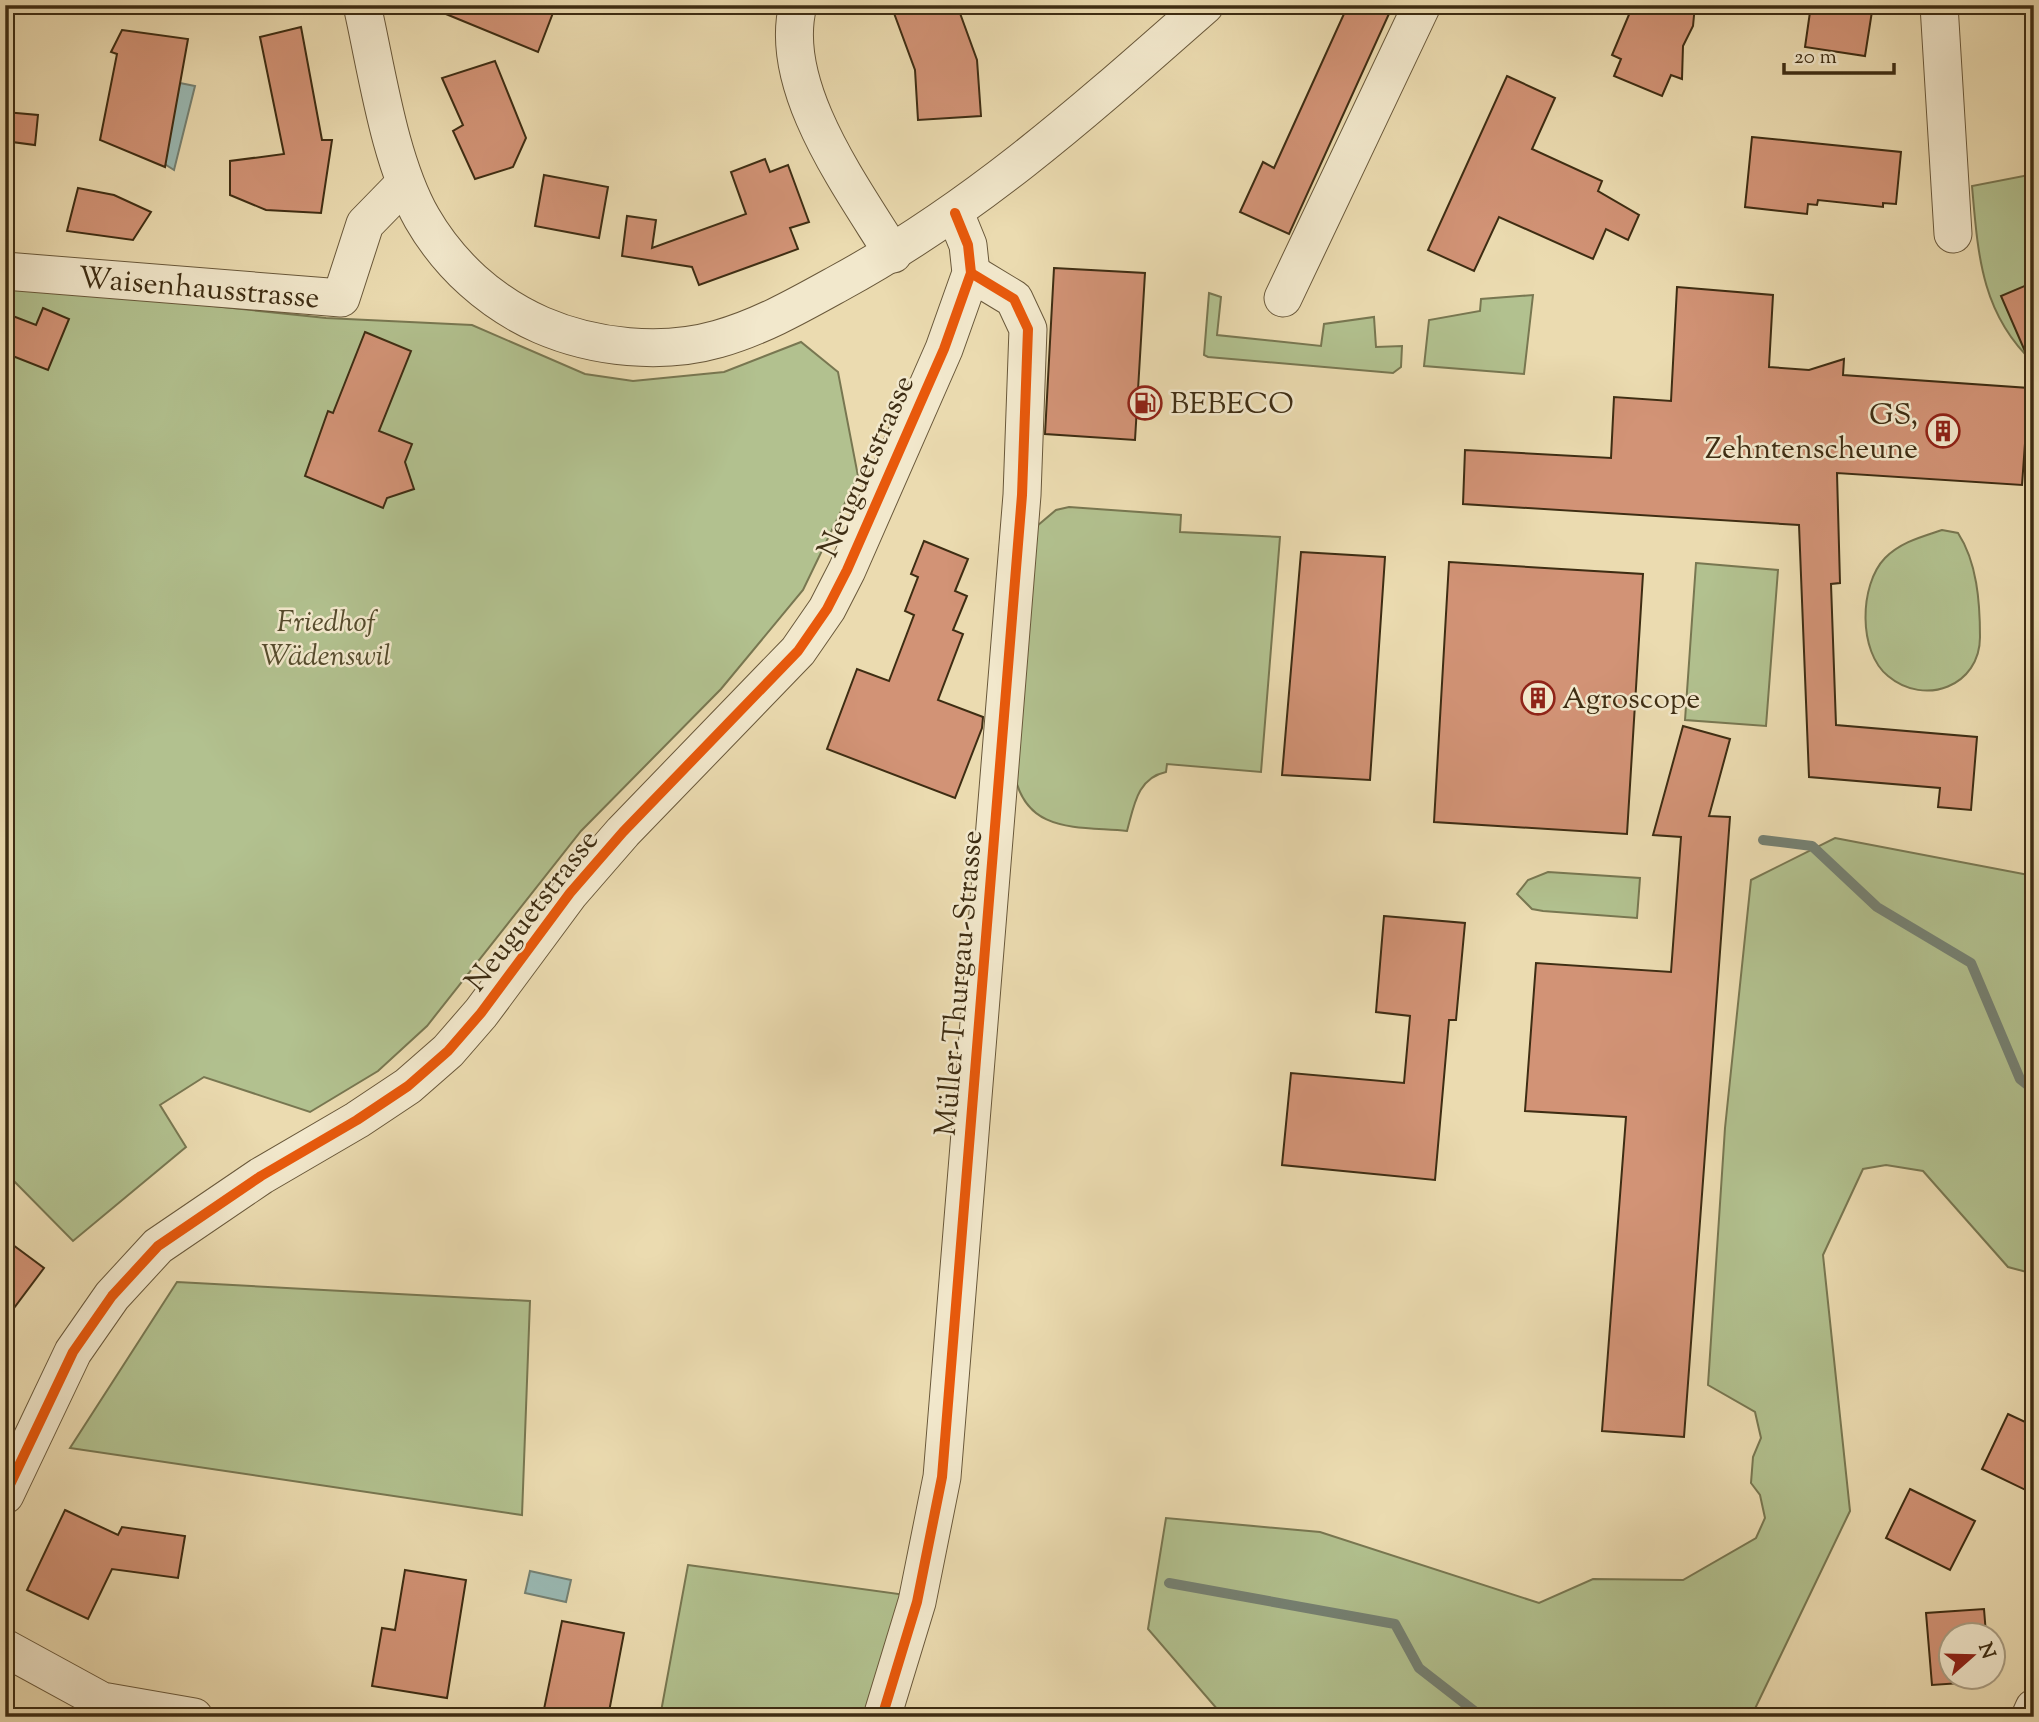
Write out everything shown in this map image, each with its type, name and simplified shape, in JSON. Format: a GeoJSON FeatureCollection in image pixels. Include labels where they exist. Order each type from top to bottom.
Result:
{"type":"FeatureCollection","features":[{"type":"Feature","properties":{"kind":"street"},"geometry":{"type":"LineString","coordinates":[[362,5],[394,149],[405,183],[437,241],[481,289],[532,321],[566,336],[595,342],[656,346],[688,345],[718,339],[788,311],[893,254],[955,214],[1090,106],[1205,5]]}},
{"type":"Feature","properties":{"kind":"street"},"geometry":{"type":"LineString","coordinates":[[798,5],[795,61],[808,104],[846,178],[893,254]]}},
{"type":"Feature","properties":{"kind":"street"},"geometry":{"type":"LineString","coordinates":[[1283,298],[1422,5]]}},
{"type":"Feature","properties":{"kind":"street"},"geometry":{"type":"LineString","coordinates":[[1939,5],[1953,234]]}},
{"type":"Feature","properties":{"kind":"street","name":"Waisenhausstrasse"},"geometry":{"type":"LineString","coordinates":[[5,271],[341,298],[365,224],[405,183]]}},
{"type":"Feature","properties":{"kind":"street","name":"Neuguetstrasse"},"geometry":{"type":"LineString","coordinates":[[5,1495],[73,1352],[112,1296],[158,1246],[261,1176],[397,1093],[448,1051],[481,1013],[579,883],[798,651],[827,609],[847,570],[944,349],[971,273],[968,245],[955,214]]}},
{"type":"Feature","properties":{"kind":"street","name":"Müller-Thurgau-Strasse"},"geometry":{"type":"LineString","coordinates":[[882,1717],[917,1602],[942,1477],[1022,495],[1028,329],[1014,299],[971,273]]}},
{"type":"Feature","properties":{"kind":"street"},"geometry":{"type":"LineString","coordinates":[[5,1648],[102,1701],[194,1717]]}},
{"type":"Feature","properties":{"kind":"street"},"geometry":{"type":"LineString","coordinates":[[2030,1717],[2034,1708]]}},
{"type":"Feature","properties":{"kind":"green space"},"geometry":{"type":"Polygon","coordinates":[[[2034,174],[2034,363],[2016,344],[2003,324],[1985,282],[1972,186],[2034,174]]]}},
{"type":"Feature","properties":{"kind":"green space","name":"Friedhof Wädenswil"},"geometry":{"type":"Polygon","coordinates":[[[5,284],[326,318],[472,325],[585,374],[633,381],[724,372],[801,342],[838,372],[858,476],[803,590],[721,689],[581,831],[427,1026],[378,1071],[310,1112],[204,1077],[160,1105],[186,1147],[73,1241],[5,1172],[5,284]]]}},
{"type":"Feature","properties":{"kind":"green space"},"geometry":{"type":"Polygon","coordinates":[[[1209,293],[1221,297],[1217,335],[1321,346],[1324,324],[1374,317],[1376,347],[1402,346],[1401,367],[1393,373],[1208,357],[1204,355],[1209,293]]]}},
{"type":"Feature","properties":{"kind":"green space"},"geometry":{"type":"Polygon","coordinates":[[[1533,295],[1524,374],[1424,366],[1429,320],[1480,311],[1481,299],[1533,295]]]}},
{"type":"Feature","properties":{"kind":"green space"},"geometry":{"type":"Polygon","coordinates":[[[1069,507],[1181,515],[1180,532],[1280,537],[1261,772],[1167,764],[1166,772],[1149,780],[1138,794],[1127,831],[1072,826],[1041,817],[1029,807],[1020,792],[1014,772],[1037,526],[1056,510],[1069,507]]]}},
{"type":"Feature","properties":{"kind":"green space"},"geometry":{"type":"Polygon","coordinates":[[[1942,530],[1958,533],[1973,569],[1979,610],[1978,654],[1961,679],[1933,690],[1918,690],[1888,676],[1878,665],[1867,635],[1867,601],[1876,570],[1891,552],[1942,530]]]}},
{"type":"Feature","properties":{"kind":"green space"},"geometry":{"type":"Polygon","coordinates":[[[1696,563],[1778,570],[1766,726],[1685,720],[1696,563]]]}},
{"type":"Feature","properties":{"kind":"green space"},"geometry":{"type":"Polygon","coordinates":[[[1835,838],[2034,876],[2034,1274],[2008,1267],[1923,1171],[1886,1165],[1863,1169],[1823,1255],[1850,1511],[1751,1717],[1224,1717],[1148,1629],[1166,1518],[1320,1532],[1539,1603],[1593,1579],[1683,1580],[1756,1538],[1765,1518],[1760,1495],[1751,1483],[1753,1457],[1761,1438],[1755,1412],[1708,1385],[1725,1128],[1751,880],[1835,838]]]}},
{"type":"Feature","properties":{"kind":"green space"},"geometry":{"type":"Polygon","coordinates":[[[1548,872],[1640,878],[1637,918],[1532,909],[1517,894],[1528,880],[1548,872]]]}},
{"type":"Feature","properties":{"kind":"green space"},"geometry":{"type":"Polygon","coordinates":[[[177,1282],[530,1301],[522,1515],[70,1448],[177,1282]]]}},
{"type":"Feature","properties":{"kind":"green space"},"geometry":{"type":"Polygon","coordinates":[[[688,1565],[906,1595],[868,1717],[660,1717],[688,1565]]]}},
{"type":"Feature","properties":{"kind":"water"},"geometry":{"type":"Polygon","coordinates":[[[180,83],[195,86],[174,170],[160,161],[180,83]]]}},
{"type":"Feature","properties":{"kind":"water"},"geometry":{"type":"Polygon","coordinates":[[[530,1571],[571,1580],[566,1602],[525,1593],[530,1571]]]}},
{"type":"Feature","properties":{"kind":"building"},"geometry":{"type":"Polygon","coordinates":[[[424,5],[556,5],[538,52],[424,5]]]}},
{"type":"Feature","properties":{"kind":"building"},"geometry":{"type":"Polygon","coordinates":[[[891,5],[957,5],[977,60],[981,116],[918,120],[915,70],[891,5]]]}},
{"type":"Feature","properties":{"kind":"building"},"geometry":{"type":"Polygon","coordinates":[[[1348,5],[1393,5],[1289,234],[1240,212],[1263,162],[1274,168],[1348,5]]]}},
{"type":"Feature","properties":{"kind":"building"},"geometry":{"type":"Polygon","coordinates":[[[1633,5],[1695,5],[1693,26],[1683,46],[1682,79],[1671,75],[1662,96],[1614,76],[1621,59],[1612,55],[1633,5]]]}},
{"type":"Feature","properties":{"kind":"building"},"geometry":{"type":"Polygon","coordinates":[[[1811,5],[1873,5],[1865,56],[1805,47],[1811,5]]]}},
{"type":"Feature","properties":{"kind":"building"},"geometry":{"type":"Polygon","coordinates":[[[301,27],[322,140],[332,140],[321,213],[266,210],[230,195],[230,161],[284,154],[260,37],[301,27]]]}},
{"type":"Feature","properties":{"kind":"building"},"geometry":{"type":"Polygon","coordinates":[[[122,30],[188,39],[165,167],[100,140],[117,54],[111,52],[122,30]]]}},
{"type":"Feature","properties":{"kind":"building"},"geometry":{"type":"Polygon","coordinates":[[[495,61],[526,138],[513,167],[475,179],[453,131],[463,125],[442,78],[495,61]]]}},
{"type":"Feature","properties":{"kind":"building"},"geometry":{"type":"Polygon","coordinates":[[[1507,76],[1555,98],[1532,149],[1602,181],[1598,191],[1639,215],[1628,240],[1606,229],[1593,259],[1499,217],[1474,271],[1428,250],[1507,76]]]}},
{"type":"Feature","properties":{"kind":"building"},"geometry":{"type":"Polygon","coordinates":[[[5,112],[38,115],[35,145],[5,141],[5,112]]]}},
{"type":"Feature","properties":{"kind":"building"},"geometry":{"type":"Polygon","coordinates":[[[1752,137],[1901,152],[1896,204],[1883,203],[1883,207],[1818,200],[1817,205],[1808,204],[1807,214],[1745,207],[1752,137]]]}},
{"type":"Feature","properties":{"kind":"building"},"geometry":{"type":"Polygon","coordinates":[[[765,159],[770,172],[788,165],[809,222],[790,228],[798,249],[699,285],[692,267],[622,256],[627,216],[656,220],[652,248],[746,214],[731,172],[765,159]]]}},
{"type":"Feature","properties":{"kind":"building"},"geometry":{"type":"Polygon","coordinates":[[[544,175],[608,187],[599,238],[535,226],[544,175]]]}},
{"type":"Feature","properties":{"kind":"building"},"geometry":{"type":"Polygon","coordinates":[[[78,188],[114,195],[151,212],[133,240],[67,231],[78,188]]]}},
{"type":"Feature","properties":{"kind":"building"},"geometry":{"type":"Polygon","coordinates":[[[1054,268],[1145,273],[1135,440],[1045,434],[1054,268]]]}},
{"type":"Feature","properties":{"kind":"building"},"geometry":{"type":"Polygon","coordinates":[[[2034,282],[2034,372],[2001,296],[2034,282]]]}},
{"type":"Feature","properties":{"kind":"building"},"geometry":{"type":"Polygon","coordinates":[[[1677,287],[1773,295],[1769,367],[1809,370],[1844,359],[1843,375],[2029,388],[2022,485],[1837,473],[1840,583],[1831,584],[1836,725],[1977,737],[1971,810],[1938,807],[1940,788],[1809,777],[1799,525],[1463,504],[1465,450],[1611,458],[1614,397],[1671,401],[1677,287]]]}},
{"type":"Feature","properties":{"kind":"building"},"geometry":{"type":"Polygon","coordinates":[[[43,308],[69,319],[48,370],[5,353],[5,313],[36,325],[43,308]]]}},
{"type":"Feature","properties":{"kind":"building"},"geometry":{"type":"Polygon","coordinates":[[[365,332],[411,351],[379,431],[412,444],[405,462],[414,489],[387,498],[383,508],[305,476],[328,411],[333,413],[365,332]]]}},
{"type":"Feature","properties":{"kind":"building"},"geometry":{"type":"Polygon","coordinates":[[[924,541],[968,559],[955,591],[967,596],[953,630],[963,634],[938,700],[983,717],[982,728],[955,798],[827,749],[857,669],[889,681],[914,615],[905,611],[918,577],[911,574],[924,541]]]}},
{"type":"Feature","properties":{"kind":"building"},"geometry":{"type":"Polygon","coordinates":[[[1301,552],[1385,557],[1370,780],[1282,775],[1301,552]]]}},
{"type":"Feature","properties":{"kind":"building","name":"Agroscope"},"geometry":{"type":"Polygon","coordinates":[[[1449,562],[1643,574],[1627,834],[1434,822],[1449,562]]]}},
{"type":"Feature","properties":{"kind":"building"},"geometry":{"type":"Polygon","coordinates":[[[1683,726],[1730,739],[1709,816],[1730,817],[1684,1437],[1602,1431],[1626,1117],[1525,1111],[1536,963],[1671,972],[1681,837],[1653,835],[1683,726]]]}},
{"type":"Feature","properties":{"kind":"building"},"geometry":{"type":"Polygon","coordinates":[[[1384,916],[1465,923],[1456,1020],[1449,1020],[1435,1180],[1282,1165],[1291,1073],[1404,1083],[1410,1016],[1376,1012],[1384,916]]]}},
{"type":"Feature","properties":{"kind":"building"},"geometry":{"type":"Polygon","coordinates":[[[5,1239],[44,1268],[5,1320],[5,1239]]]}},
{"type":"Feature","properties":{"kind":"building"},"geometry":{"type":"Polygon","coordinates":[[[2008,1414],[2034,1426],[2034,1494],[1982,1469],[2008,1414]]]}},
{"type":"Feature","properties":{"kind":"building"},"geometry":{"type":"Polygon","coordinates":[[[1910,1489],[1975,1521],[1950,1570],[1886,1538],[1910,1489]]]}},
{"type":"Feature","properties":{"kind":"building"},"geometry":{"type":"Polygon","coordinates":[[[65,1510],[118,1535],[122,1527],[185,1536],[178,1578],[112,1569],[88,1619],[27,1590],[65,1510]]]}},
{"type":"Feature","properties":{"kind":"building"},"geometry":{"type":"Polygon","coordinates":[[[405,1570],[466,1580],[447,1698],[372,1686],[382,1628],[395,1630],[405,1570]]]}},
{"type":"Feature","properties":{"kind":"building"},"geometry":{"type":"Polygon","coordinates":[[[1984,1609],[1985,1620],[1938,1620],[1938,1685],[1932,1685],[1926,1613],[1984,1609]]]}},
{"type":"Feature","properties":{"kind":"building"},"geometry":{"type":"Polygon","coordinates":[[[562,1621],[624,1633],[608,1717],[543,1714],[562,1621]]]}},
{"type":"Feature","properties":{"kind":"waterway"},"geometry":{"type":"LineString","coordinates":[[1763,840],[1812,846],[1877,907],[1971,963],[2020,1079],[2034,1090]]}},
{"type":"Feature","properties":{"kind":"waterway"},"geometry":{"type":"LineString","coordinates":[[1169,1583],[1395,1624],[1419,1668],[1482,1717]]}},
{"type":"Feature","properties":{"kind":"cycle path"},"geometry":{"type":"LineString","coordinates":[[5,1495],[73,1352],[112,1296],[158,1246],[261,1176],[357,1120],[408,1086],[448,1051],[481,1013],[570,893],[623,832],[798,651],[827,609],[847,570],[944,349],[971,273],[968,245],[955,213]]}},
{"type":"Feature","properties":{"kind":"cycle path"},"geometry":{"type":"LineString","coordinates":[[882,1717],[917,1602],[942,1477],[1022,495],[1028,329],[1014,299],[971,273]]}},
{"type":"Feature","properties":{"kind":"place","name":"BEBECO"},"geometry":{"type":"Point","coordinates":[1145,403]}},
{"type":"Feature","properties":{"kind":"place","name":"GS, Zehntenscheune"},"geometry":{"type":"Point","coordinates":[1943,431]}},
{"type":"Feature","properties":{"kind":"place","name":"Agroscope"},"geometry":{"type":"Point","coordinates":[1538,698]}}]}
